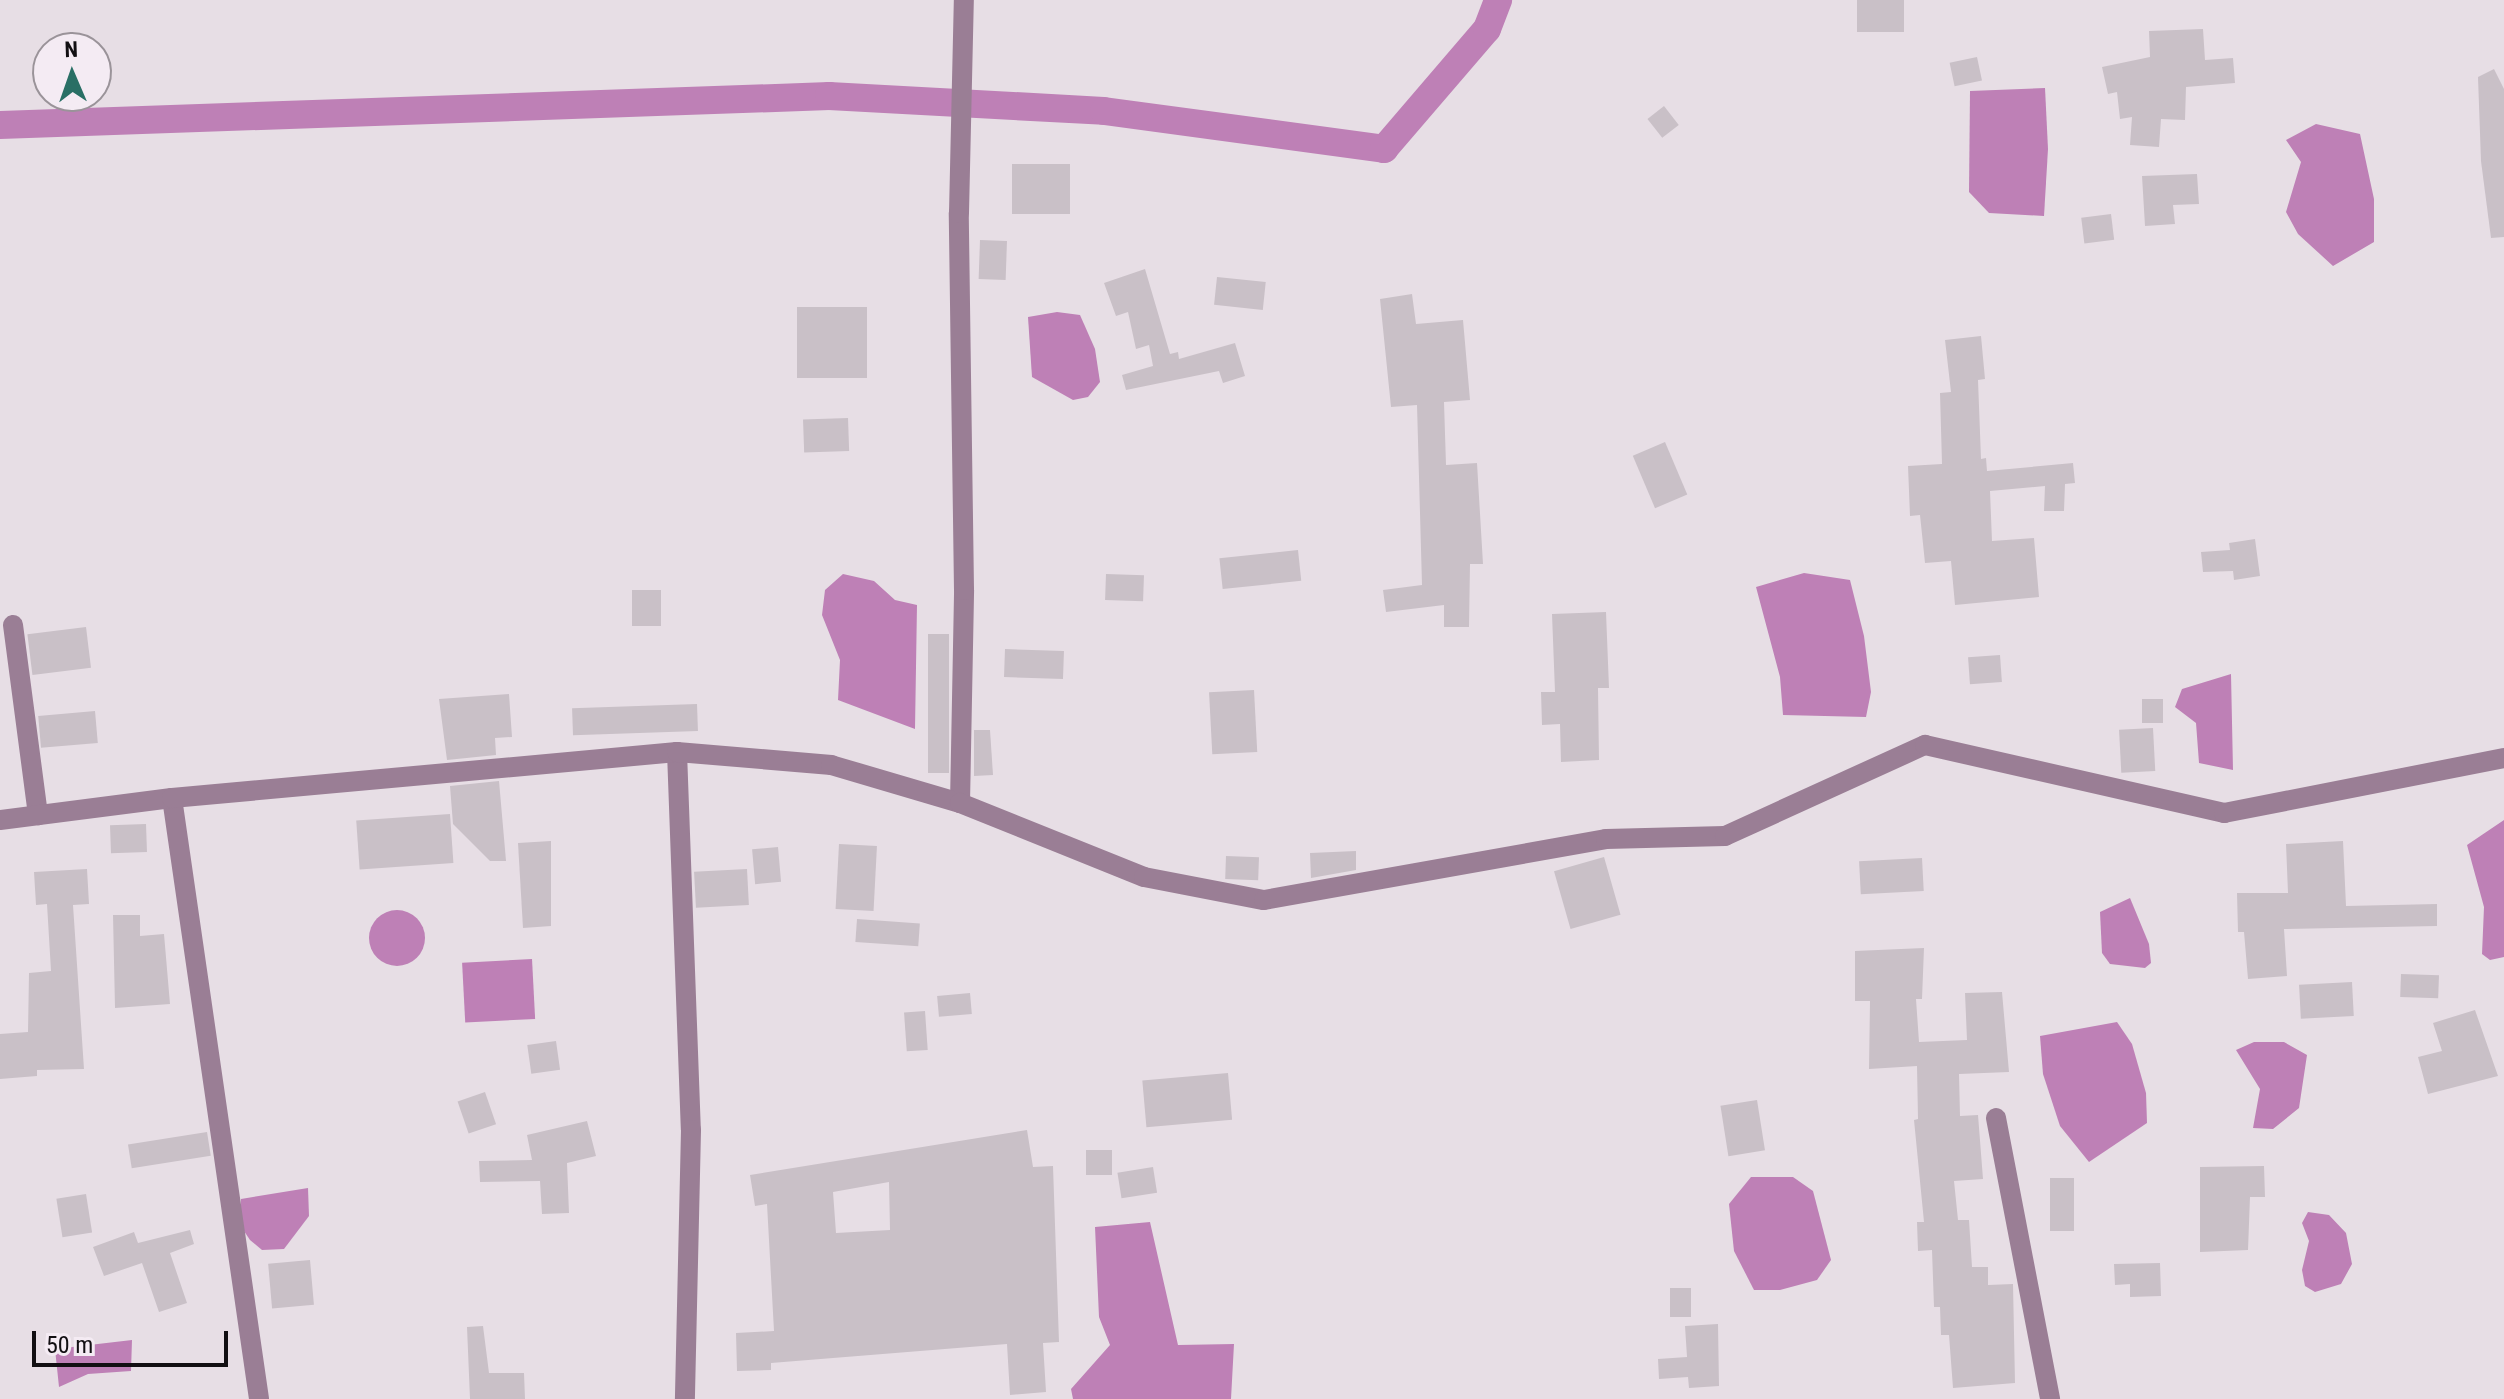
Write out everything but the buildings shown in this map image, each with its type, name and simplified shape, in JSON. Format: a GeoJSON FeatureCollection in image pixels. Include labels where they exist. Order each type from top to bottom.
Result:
{"type":"FeatureCollection","features":[{"type":"Feature","properties":{"kind":"street"},"geometry":{"type":"LineString","coordinates":[[960,803],[964,590],[959,213],[964,6]]}},
{"type":"Feature","properties":{"kind":"street"},"geometry":{"type":"LineString","coordinates":[[13,625],[38,815]]}},
{"type":"Feature","properties":{"kind":"street"},"geometry":{"type":"LineString","coordinates":[[0,820],[172,798],[677,752],[831,765],[960,803],[1144,877],[1264,900],[1606,839],[1725,836],[1925,745],[2224,813],[2504,758]]}},
{"type":"Feature","properties":{"kind":"street"},"geometry":{"type":"LineString","coordinates":[[677,752],[691,1130],[685,1399]]}},
{"type":"Feature","properties":{"kind":"street"},"geometry":{"type":"LineString","coordinates":[[172,798],[259,1399]]}},
{"type":"Feature","properties":{"kind":"street"},"geometry":{"type":"LineString","coordinates":[[1996,1118],[2050,1399]]}},
{"type":"Feature","properties":{"kind":"shaded area"},"geometry":{"type":"Polygon","coordinates":[[[2045,88],[2048,149],[2044,216],[1989,213],[1969,192],[1970,91],[2045,88]]]}},
{"type":"Feature","properties":{"kind":"shaded area"},"geometry":{"type":"Polygon","coordinates":[[[2316,124],[2360,134],[2374,199],[2374,242],[2333,266],[2298,234],[2286,212],[2301,162],[2286,140],[2316,124]]]}},
{"type":"Feature","properties":{"kind":"shaded area"},"geometry":{"type":"Polygon","coordinates":[[[1057,312],[1080,315],[1095,349],[1100,382],[1088,397],[1073,400],[1032,377],[1028,317],[1057,312]]]}},
{"type":"Feature","properties":{"kind":"shaded area"},"geometry":{"type":"Polygon","coordinates":[[[1804,573],[1850,580],[1864,636],[1871,692],[1866,717],[1783,715],[1780,677],[1756,587],[1804,573]]]}},
{"type":"Feature","properties":{"kind":"shaded area"},"geometry":{"type":"Polygon","coordinates":[[[843,574],[874,581],[895,600],[917,605],[915,729],[838,700],[840,660],[822,615],[825,590],[843,574]]]}},
{"type":"Feature","properties":{"kind":"shaded area"},"geometry":{"type":"Polygon","coordinates":[[[2231,674],[2233,770],[2199,763],[2196,723],[2175,707],[2182,689],[2231,674]]]}},
{"type":"Feature","properties":{"kind":"shaded area"},"geometry":{"type":"Polygon","coordinates":[[[2504,820],[2504,957],[2490,960],[2482,954],[2484,907],[2467,845],[2504,820]]]}},
{"type":"Feature","properties":{"kind":"shaded area"},"geometry":{"type":"Polygon","coordinates":[[[2130,898],[2149,944],[2151,963],[2145,968],[2110,964],[2102,953],[2100,912],[2130,898]]]}},
{"type":"Feature","properties":{"kind":"shaded area"},"geometry":{"type":"Polygon","coordinates":[[[397,910],[417,918],[425,938],[417,958],[397,966],[377,958],[369,938],[377,918],[397,910]]]}},
{"type":"Feature","properties":{"kind":"shaded area"},"geometry":{"type":"Polygon","coordinates":[[[532,959],[535,1019],[465,1023],[462,963],[532,959]]]}},
{"type":"Feature","properties":{"kind":"shaded area"},"geometry":{"type":"Polygon","coordinates":[[[2117,1022],[2132,1044],[2146,1093],[2147,1123],[2089,1162],[2060,1126],[2043,1074],[2040,1036],[2117,1022]]]}},
{"type":"Feature","properties":{"kind":"shaded area"},"geometry":{"type":"Polygon","coordinates":[[[2254,1042],[2284,1042],[2307,1055],[2299,1108],[2273,1129],[2253,1128],[2260,1089],[2236,1050],[2254,1042]]]}},
{"type":"Feature","properties":{"kind":"shaded area"},"geometry":{"type":"Polygon","coordinates":[[[1751,1177],[1793,1177],[1813,1191],[1831,1260],[1817,1280],[1780,1290],[1754,1290],[1734,1251],[1729,1204],[1751,1177]]]}},
{"type":"Feature","properties":{"kind":"shaded area"},"geometry":{"type":"Polygon","coordinates":[[[308,1188],[309,1216],[284,1249],[262,1250],[250,1240],[240,1225],[241,1199],[308,1188]]]}},
{"type":"Feature","properties":{"kind":"shaded area"},"geometry":{"type":"Polygon","coordinates":[[[2308,1212],[2329,1215],[2346,1233],[2352,1264],[2341,1284],[2315,1292],[2305,1286],[2302,1270],[2309,1241],[2302,1223],[2308,1212]]]}},
{"type":"Feature","properties":{"kind":"shaded area"},"geometry":{"type":"Polygon","coordinates":[[[1150,1222],[1178,1345],[1234,1344],[1231,1399],[1073,1399],[1071,1389],[1110,1345],[1099,1317],[1095,1227],[1150,1222]]]}},
{"type":"Feature","properties":{"kind":"shaded area"},"geometry":{"type":"Polygon","coordinates":[[[132,1340],[131,1371],[88,1374],[59,1387],[55,1349],[132,1340]]]}},
{"type":"Feature","properties":{"kind":"waterway"},"geometry":{"type":"LineString","coordinates":[[0,125],[829,96],[1104,111],[1384,149],[1487,29],[1498,0]]}}]}
